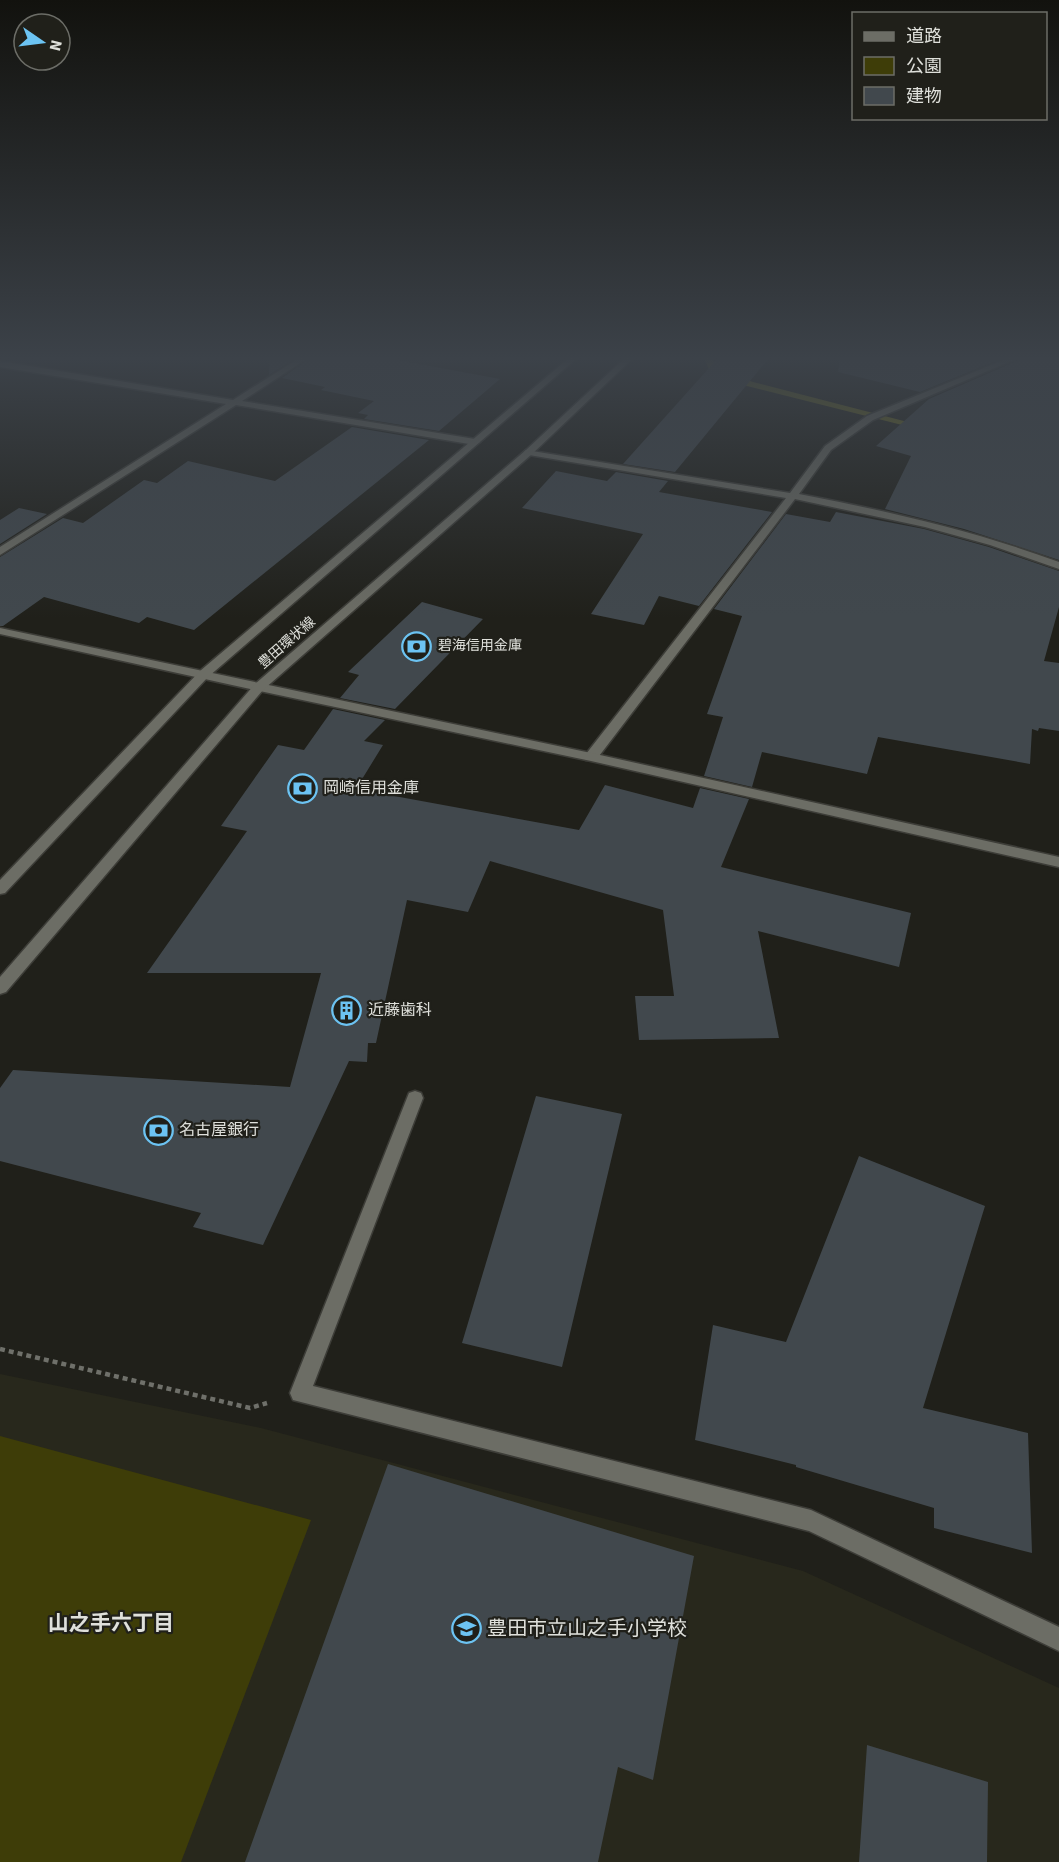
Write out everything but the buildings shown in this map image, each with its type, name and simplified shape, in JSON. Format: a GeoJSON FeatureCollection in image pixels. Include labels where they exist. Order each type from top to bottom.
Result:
{"type":"FeatureCollection","features":[{"type":"Feature","properties":{"kind":"street"},"geometry":{"type":"LineString","coordinates":[[0,552],[167,445]]}},
{"type":"Feature","properties":{"kind":"street","name":"豊田環状線"},"geometry":{"type":"LineString","coordinates":[[0,889],[204,675],[472,445]]}},
{"type":"Feature","properties":{"kind":"street","name":"豊田環状線"},"geometry":{"type":"LineString","coordinates":[[0,987],[260,687],[536,445]]}},
{"type":"Feature","properties":{"kind":"street"},"geometry":{"type":"LineString","coordinates":[[591,757],[832,445]]}},
{"type":"Feature","properties":{"kind":"street"},"geometry":{"type":"LineString","coordinates":[[529,452],[900,516],[941,527],[1059,566]]}},
{"type":"Feature","properties":{"kind":"street"},"geometry":{"type":"LineString","coordinates":[[0,630],[591,757],[1059,862]]}},
{"type":"Feature","properties":{"kind":"street"},"geometry":{"type":"LineString","coordinates":[[415,1098],[300,1393],[811,1521],[1059,1639]]}},
{"type":"Feature","properties":{"kind":"path"},"geometry":{"type":"LineString","coordinates":[[0,1349],[250,1408],[300,1393]]}},
{"type":"Feature","properties":{"kind":"shaded area","name":"豊田市立山之手小学校"},"geometry":{"type":"Polygon","coordinates":[[[0,1374],[261,1428],[803,1571],[1059,1688],[1059,1862],[0,1862],[0,1374]]]}},
{"type":"Feature","properties":{"kind":"green space"},"geometry":{"type":"Polygon","coordinates":[[[0,1436],[311,1520],[181,1862],[0,1862],[0,1436]]]}},
{"type":"Feature","properties":{"kind":"place","name":"碧海信用金庫"},"geometry":{"type":"Point","coordinates":[417,646]}},
{"type":"Feature","properties":{"kind":"place","name":"岡崎信用金庫"},"geometry":{"type":"Point","coordinates":[302,788]}},
{"type":"Feature","properties":{"kind":"place","name":"近藤歯科"},"geometry":{"type":"Point","coordinates":[347,1010]}},
{"type":"Feature","properties":{"kind":"place","name":"名古屋銀行"},"geometry":{"type":"Point","coordinates":[158,1130]}},
{"type":"Feature","properties":{"kind":"place","name":"豊田市立山之手小学校"},"geometry":{"type":"Point","coordinates":[466,1629]}},
{"type":"Feature","properties":{"kind":"district","name":"山之手六丁目"},"geometry":{"type":"Point","coordinates":[111,1623]}}]}
